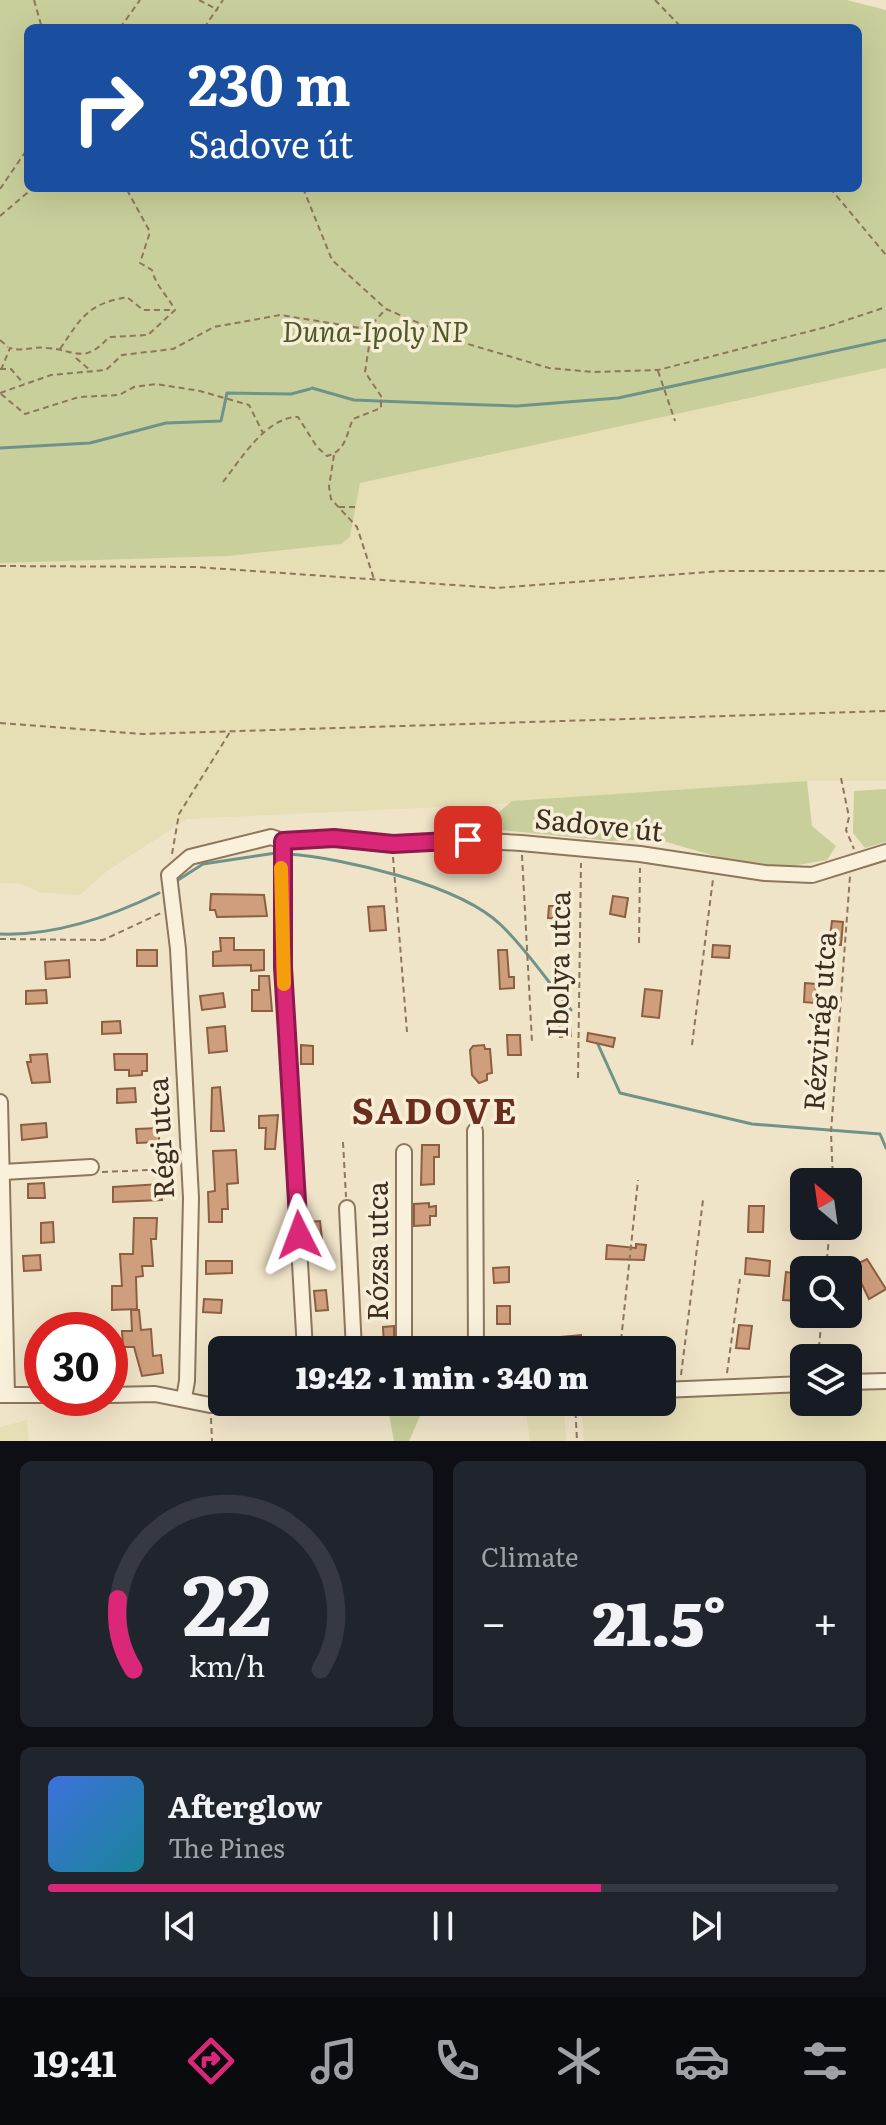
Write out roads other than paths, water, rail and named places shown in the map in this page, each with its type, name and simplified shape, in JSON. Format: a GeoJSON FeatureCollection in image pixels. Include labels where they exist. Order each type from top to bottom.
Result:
{"type":"FeatureCollection","features":[{"type":"Feature","properties":{"kind":"street","name":"Sadove út"},"geometry":{"type":"LineString","coordinates":[[169,875],[190,857],[248,840],[271,837],[283,841],[334,838],[393,844],[468,840],[521,843],[640,854],[765,873],[812,875],[886,852]]}},
{"type":"Feature","properties":{"kind":"street"},"geometry":{"type":"LineString","coordinates":[[283,841],[283,967],[304,1336]]}},
{"type":"Feature","properties":{"kind":"street","name":"Régi utca"},"geometry":{"type":"LineString","coordinates":[[169,875],[178,949],[190,1167],[187,1381],[184,1398]]}},
{"type":"Feature","properties":{"kind":"street"},"geometry":{"type":"LineString","coordinates":[[0,1102],[3,1395],[24,1395]]}},
{"type":"Feature","properties":{"kind":"street"},"geometry":{"type":"LineString","coordinates":[[475,1131],[476,1336]]}},
{"type":"Feature","properties":{"kind":"street","name":"Rózsa utca"},"geometry":{"type":"LineString","coordinates":[[404,1152],[404,1336]]}},
{"type":"Feature","properties":{"kind":"street"},"geometry":{"type":"LineString","coordinates":[[3,1172],[91,1167]]}},
{"type":"Feature","properties":{"kind":"street"},"geometry":{"type":"LineString","coordinates":[[347,1208],[353,1336]]}},
{"type":"Feature","properties":{"kind":"street"},"geometry":{"type":"LineString","coordinates":[[862,1382],[886,1381]]}},
{"type":"Feature","properties":{"kind":"street"},"geometry":{"type":"LineString","coordinates":[[676,1389],[790,1384]]}},
{"type":"Feature","properties":{"kind":"street"},"geometry":{"type":"LineString","coordinates":[[128,1395],[155,1394],[208,1404]]}},
{"type":"Feature","properties":{"kind":"waterway"},"geometry":{"type":"LineString","coordinates":[[312,388],[354,400],[517,406],[618,398],[886,340]]}},
{"type":"Feature","properties":{"kind":"waterway"},"geometry":{"type":"LineString","coordinates":[[0,448],[90,443],[166,423],[221,421],[227,393],[291,394],[310,389]]}},
{"type":"Feature","properties":{"kind":"waterway"},"geometry":{"type":"LineString","coordinates":[[178,880],[203,864],[276,853]]}},
{"type":"Feature","properties":{"kind":"waterway"},"geometry":{"type":"LineString","coordinates":[[288,854],[339,861],[400,876],[430,886],[482,911],[520,945],[571,1010]]}},
{"type":"Feature","properties":{"kind":"waterway"},"geometry":{"type":"LineString","coordinates":[[0,934],[41,932],[81,923],[159,893]]}},
{"type":"Feature","properties":{"kind":"waterway"},"geometry":{"type":"LineString","coordinates":[[596,1040],[620,1093],[752,1124],[880,1134],[886,1148]]}},
{"type":"Feature","properties":{"kind":"district","name":"SADOVE"},"geometry":{"type":"Point","coordinates":[435,1111]}},
{"type":"Feature","properties":{"kind":"park label","name":"Duna-Ipoly NP"},"geometry":{"type":"Point","coordinates":[375,332]}}]}
